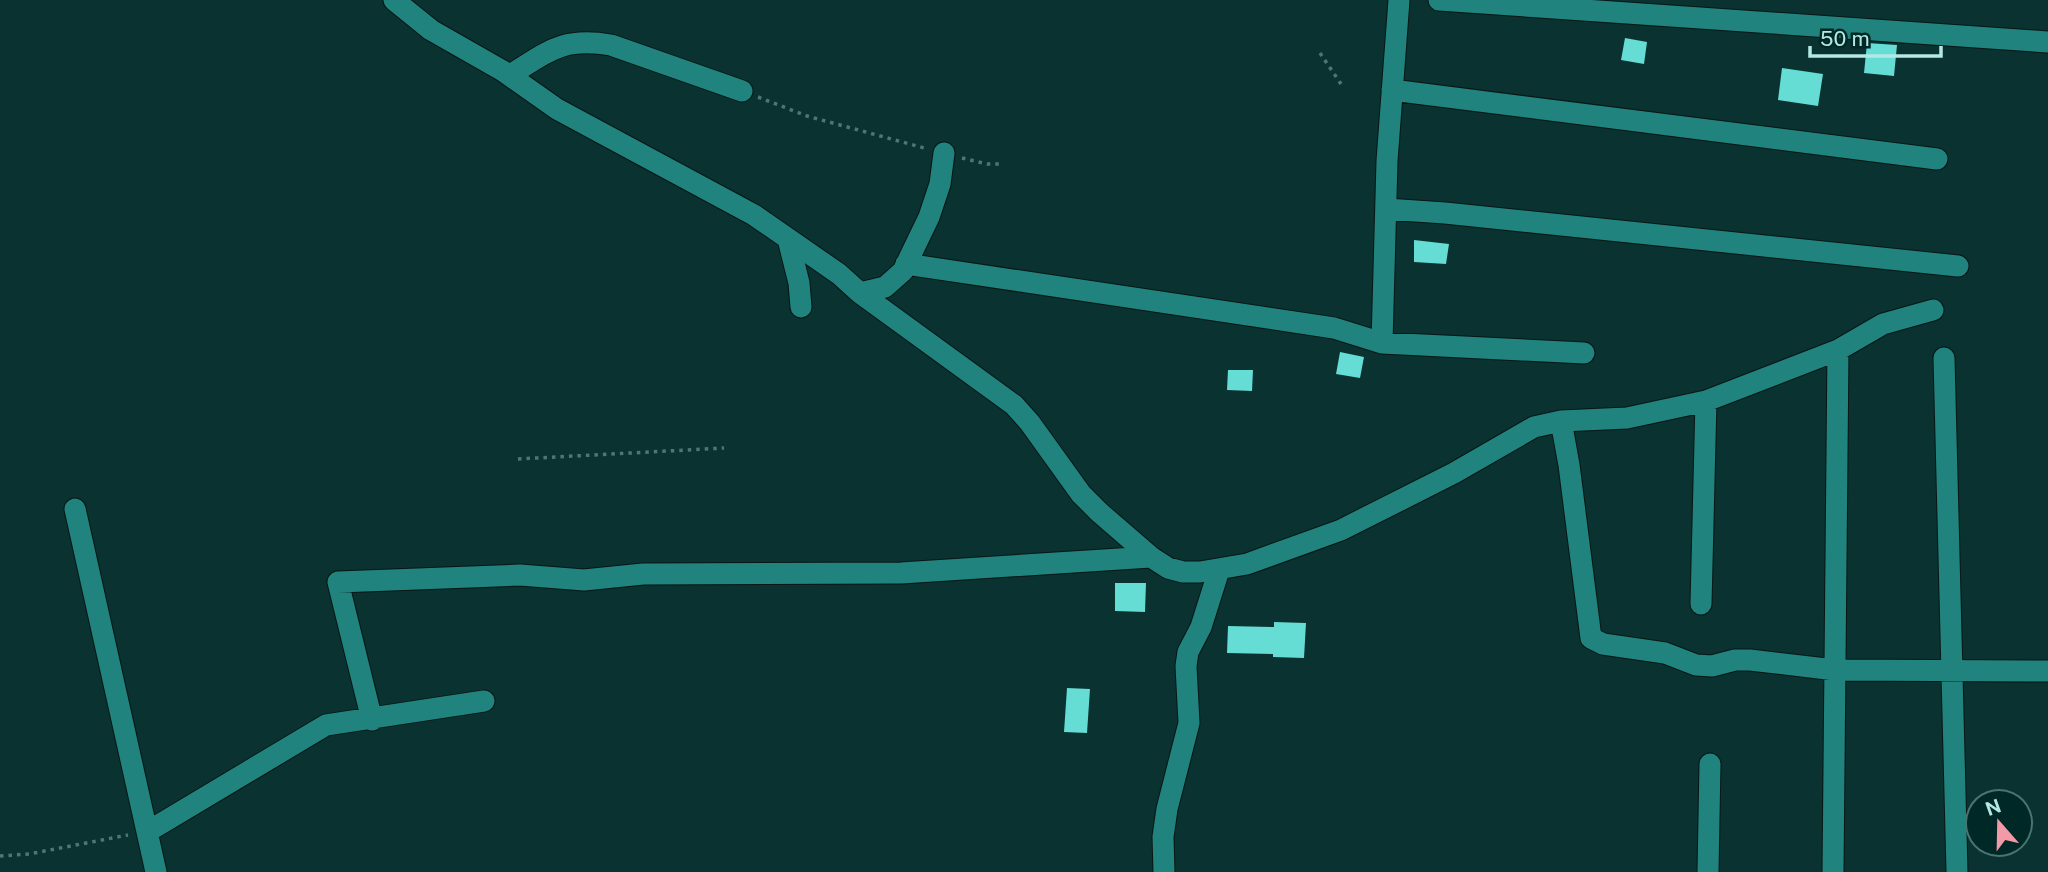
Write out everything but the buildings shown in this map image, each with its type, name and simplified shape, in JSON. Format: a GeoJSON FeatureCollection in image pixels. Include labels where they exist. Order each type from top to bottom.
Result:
{"type":"FeatureCollection","features":[{"type":"Feature","properties":{"kind":"street"},"geometry":{"type":"LineString","coordinates":[[394,0],[431,30],[510,75],[557,109],[739,206],[839,274],[860,293],[1014,405],[1081,494],[1151,557],[1168,568],[1182,572],[1219,570],[1247,564],[1341,530],[1454,472],[1534,426],[1561,421],[1627,418],[1706,401],[1838,350],[1883,324],[1933,310]]}},
{"type":"Feature","properties":{"kind":"street"},"geometry":{"type":"LineString","coordinates":[[1382,342],[1386,209],[1399,0]]}},
{"type":"Feature","properties":{"kind":"street"},"geometry":{"type":"LineString","coordinates":[[1439,0],[2048,42]]}},
{"type":"Feature","properties":{"kind":"street"},"geometry":{"type":"LineString","coordinates":[[510,75],[555,47],[588,41],[611,45],[742,91]]}},
{"type":"Feature","properties":{"kind":"street"},"geometry":{"type":"LineString","coordinates":[[1392,90],[1937,159]]}},
{"type":"Feature","properties":{"kind":"street"},"geometry":{"type":"LineString","coordinates":[[860,293],[885,287],[903,271],[929,217],[940,184],[944,153]]}},
{"type":"Feature","properties":{"kind":"street"},"geometry":{"type":"LineString","coordinates":[[1386,209],[1958,266]]}},
{"type":"Feature","properties":{"kind":"street"},"geometry":{"type":"LineString","coordinates":[[788,239],[799,283],[801,307]]}},
{"type":"Feature","properties":{"kind":"street"},"geometry":{"type":"LineString","coordinates":[[906,264],[1334,328],[1382,342],[1584,353]]}},
{"type":"Feature","properties":{"kind":"street"},"geometry":{"type":"LineString","coordinates":[[1833,872],[1838,350]]}},
{"type":"Feature","properties":{"kind":"street"},"geometry":{"type":"LineString","coordinates":[[1944,358],[1957,872]]}},
{"type":"Feature","properties":{"kind":"street"},"geometry":{"type":"LineString","coordinates":[[1701,604],[1706,401]]}},
{"type":"Feature","properties":{"kind":"street"},"geometry":{"type":"LineString","coordinates":[[1561,421],[1591,638],[1603,644],[1665,653],[1696,665],[1712,666],[1735,660],[1750,660],[1835,670],[2048,671]]}},
{"type":"Feature","properties":{"kind":"street"},"geometry":{"type":"LineString","coordinates":[[75,509],[156,872]]}},
{"type":"Feature","properties":{"kind":"street"},"geometry":{"type":"LineString","coordinates":[[372,720],[338,582],[520,575],[584,580],[643,574],[901,573],[1151,557]]}},
{"type":"Feature","properties":{"kind":"street"},"geometry":{"type":"LineString","coordinates":[[1164,872],[1163,837],[1167,809],[1189,723],[1186,666],[1188,652],[1201,627],[1219,570]]}},
{"type":"Feature","properties":{"kind":"street"},"geometry":{"type":"LineString","coordinates":[[147,832],[326,725],[484,701]]}},
{"type":"Feature","properties":{"kind":"street"},"geometry":{"type":"LineString","coordinates":[[1708,872],[1710,764]]}},
{"type":"Feature","properties":{"kind":"path"},"geometry":{"type":"LineString","coordinates":[[1320,53],[1341,84]]}},
{"type":"Feature","properties":{"kind":"path"},"geometry":{"type":"LineString","coordinates":[[742,91],[807,116],[987,164],[1001,164]]}},
{"type":"Feature","properties":{"kind":"path"},"geometry":{"type":"LineString","coordinates":[[518,458],[724,448]]}},
{"type":"Feature","properties":{"kind":"path"},"geometry":{"type":"LineString","coordinates":[[0,856],[29,854],[147,832]]}}]}
